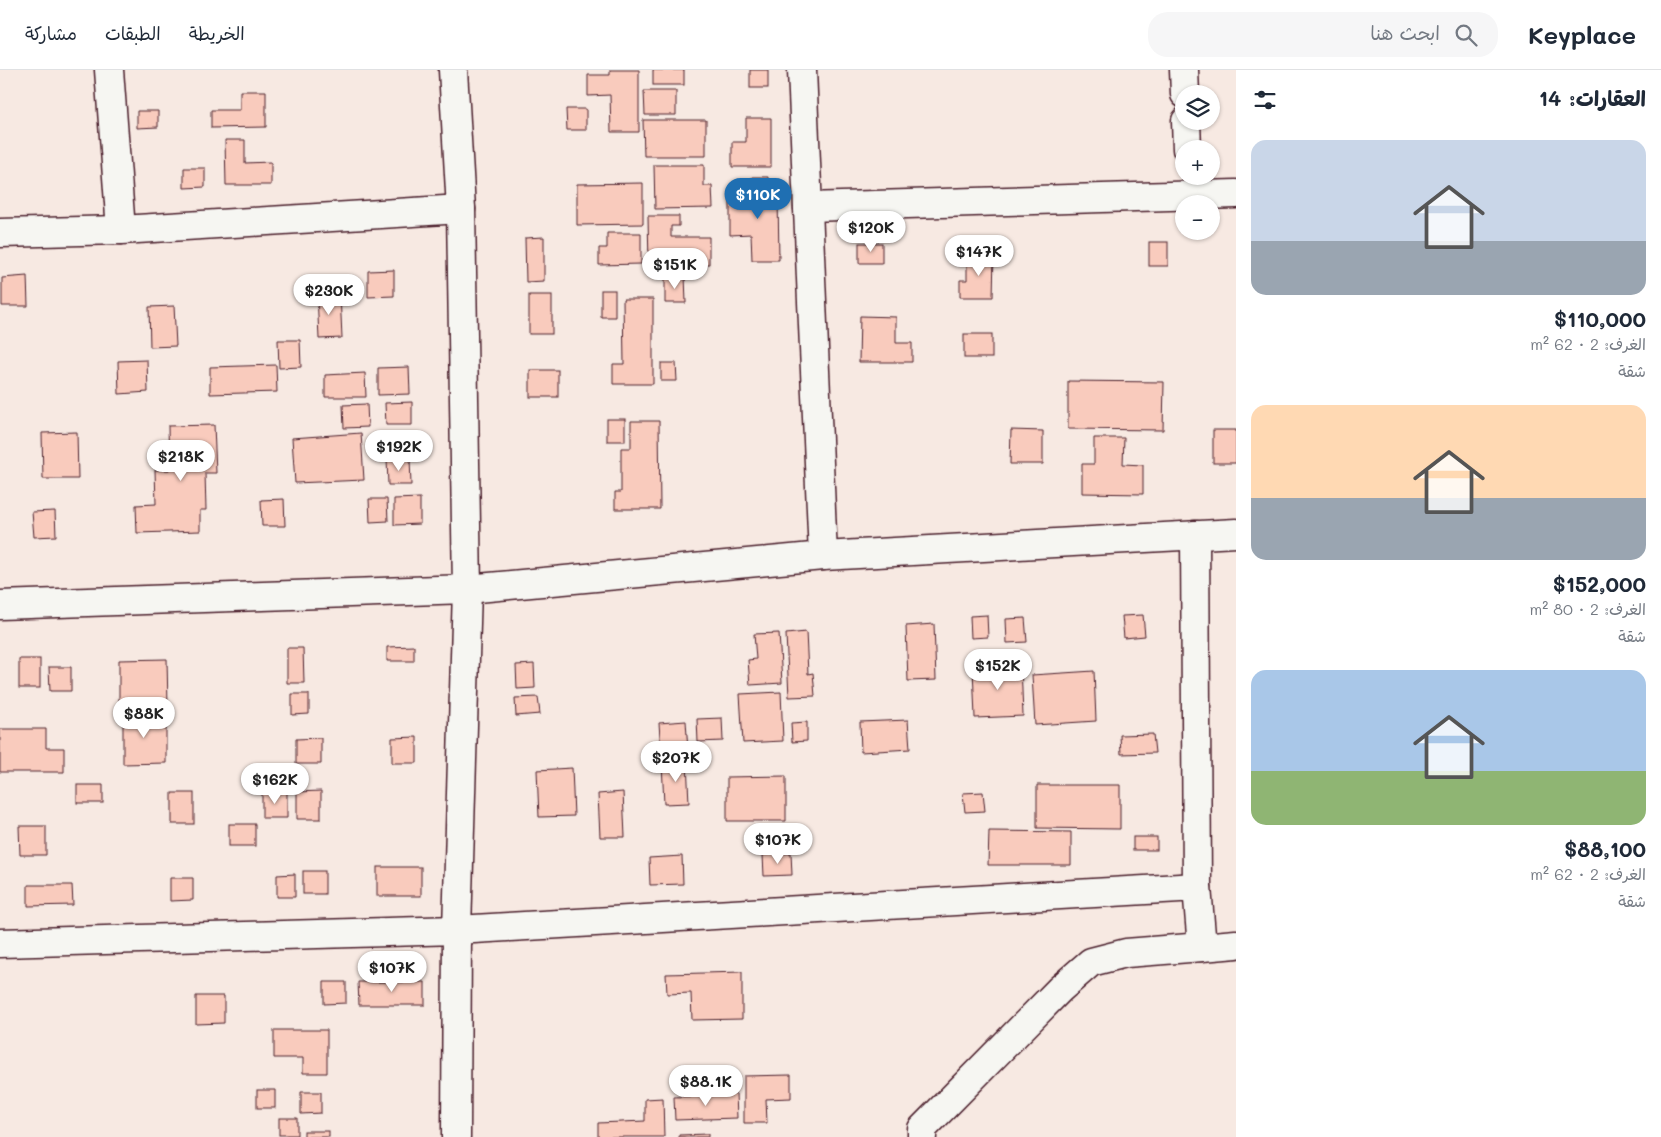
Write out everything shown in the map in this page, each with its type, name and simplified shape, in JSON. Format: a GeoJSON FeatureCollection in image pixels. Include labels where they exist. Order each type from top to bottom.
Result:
{"type":"FeatureCollection","features":[{"type":"Feature","properties":{"kind":"street"},"geometry":{"type":"LineString","coordinates":[[109,70],[121,230]]}},
{"type":"Feature","properties":{"kind":"street"},"geometry":{"type":"LineString","coordinates":[[452,70],[461,209],[467,589],[457,930],[456,1137]]}},
{"type":"Feature","properties":{"kind":"street"},"geometry":{"type":"LineString","coordinates":[[802,70],[823,556]]}},
{"type":"Feature","properties":{"kind":"street"},"geometry":{"type":"LineString","coordinates":[[1184,70],[1185,85]]}},
{"type":"Feature","properties":{"kind":"street"},"geometry":{"type":"LineString","coordinates":[[808,207],[1188,186],[1236,194]]}},
{"type":"Feature","properties":{"kind":"street"},"geometry":{"type":"LineString","coordinates":[[0,233],[121,230],[461,209]]}},
{"type":"Feature","properties":{"kind":"street"},"geometry":{"type":"LineString","coordinates":[[0,604],[467,589],[823,556],[1236,533]]}},
{"type":"Feature","properties":{"kind":"street"},"geometry":{"type":"LineString","coordinates":[[1195,535],[1197,887],[1202,947]]}},
{"type":"Feature","properties":{"kind":"street"},"geometry":{"type":"LineString","coordinates":[[0,943],[457,930],[1197,887]]}},
{"type":"Feature","properties":{"kind":"street"},"geometry":{"type":"LineString","coordinates":[[922,1137],[922,1129],[1060,988],[1091,962],[1126,953],[1236,944]]}},
{"type":"Feature","properties":{"kind":"building"},"geometry":{"type":"Polygon","coordinates":[[[610,70],[639,70],[639,132],[611,132],[610,95],[588,96],[588,75],[610,75],[610,70]]]}},
{"type":"Feature","properties":{"kind":"building"},"geometry":{"type":"Polygon","coordinates":[[[653,70],[684,70],[684,85],[653,85],[653,70]]]}},
{"type":"Feature","properties":{"kind":"building"},"geometry":{"type":"Polygon","coordinates":[[[750,70],[768,70],[768,88],[750,88],[750,70]]]}},
{"type":"Feature","properties":{"kind":"building"},"geometry":{"type":"Polygon","coordinates":[[[240,91],[266,91],[266,127],[211,128],[211,110],[240,110],[240,91]]]}},
{"type":"Feature","properties":{"kind":"building"},"geometry":{"type":"Polygon","coordinates":[[[644,91],[676,91],[676,115],[645,115],[644,91]]]}},
{"type":"Feature","properties":{"kind":"building"},"geometry":{"type":"Polygon","coordinates":[[[566,109],[586,109],[586,130],[567,130],[566,109]]]}},
{"type":"Feature","properties":{"kind":"building"},"geometry":{"type":"Polygon","coordinates":[[[137,111],[158,111],[158,127],[137,128],[137,111]]]}},
{"type":"Feature","properties":{"kind":"building"},"geometry":{"type":"Polygon","coordinates":[[[746,118],[771,118],[771,167],[732,167],[732,142],[746,142],[746,118]]]}},
{"type":"Feature","properties":{"kind":"building"},"geometry":{"type":"Polygon","coordinates":[[[643,120],[706,120],[706,156],[644,156],[643,120]]]}},
{"type":"Feature","properties":{"kind":"building"},"geometry":{"type":"Polygon","coordinates":[[[225,140],[245,140],[245,163],[271,162],[271,185],[226,185],[225,140]]]}},
{"type":"Feature","properties":{"kind":"building"},"geometry":{"type":"Polygon","coordinates":[[[654,165],[704,165],[704,186],[712,186],[713,208],[655,209],[654,165]]]}},
{"type":"Feature","properties":{"kind":"building"},"geometry":{"type":"Polygon","coordinates":[[[184,168],[205,168],[205,187],[184,188],[184,168]]]}},
{"type":"Feature","properties":{"kind":"building"},"geometry":{"type":"Polygon","coordinates":[[[752,177],[768,177],[768,197],[778,197],[779,260],[752,260],[751,234],[730,235],[730,198],[752,198],[752,177]]]}},
{"type":"Feature","properties":{"kind":"building"},"geometry":{"type":"Polygon","coordinates":[[[643,183],[643,224],[577,225],[577,184],[643,183]]]}},
{"type":"Feature","properties":{"kind":"building"},"geometry":{"type":"Polygon","coordinates":[[[648,216],[679,216],[679,226],[671,226],[671,237],[709,237],[709,264],[649,265],[648,216]]]}},
{"type":"Feature","properties":{"kind":"building"},"geometry":{"type":"Polygon","coordinates":[[[607,233],[641,233],[641,264],[599,265],[599,248],[607,248],[607,233]]]}},
{"type":"Feature","properties":{"kind":"building"},"geometry":{"type":"Polygon","coordinates":[[[544,237],[544,281],[526,282],[525,238],[544,237]]]}},
{"type":"Feature","properties":{"kind":"building"},"geometry":{"type":"Polygon","coordinates":[[[1149,242],[1168,242],[1168,266],[1149,266],[1149,242]]]}},
{"type":"Feature","properties":{"kind":"building"},"geometry":{"type":"Polygon","coordinates":[[[859,243],[882,243],[882,263],[859,263],[859,243]]]}},
{"type":"Feature","properties":{"kind":"building"},"geometry":{"type":"Polygon","coordinates":[[[967,254],[994,254],[993,297],[960,297],[960,280],[967,280],[967,254]]]}},
{"type":"Feature","properties":{"kind":"building"},"geometry":{"type":"Polygon","coordinates":[[[394,270],[394,296],[368,297],[368,271],[394,270]]]}},
{"type":"Feature","properties":{"kind":"building"},"geometry":{"type":"Polygon","coordinates":[[[27,276],[28,306],[2,306],[2,278],[27,276]]]}},
{"type":"Feature","properties":{"kind":"building"},"geometry":{"type":"Polygon","coordinates":[[[665,276],[685,276],[686,303],[665,303],[665,276]]]}},
{"type":"Feature","properties":{"kind":"building"},"geometry":{"type":"Polygon","coordinates":[[[601,290],[615,290],[615,317],[601,317],[601,290]]]}},
{"type":"Feature","properties":{"kind":"building"},"geometry":{"type":"Polygon","coordinates":[[[317,293],[340,293],[342,338],[319,339],[317,293]]]}},
{"type":"Feature","properties":{"kind":"building"},"geometry":{"type":"Polygon","coordinates":[[[529,295],[552,295],[552,334],[529,334],[529,295]]]}},
{"type":"Feature","properties":{"kind":"building"},"geometry":{"type":"Polygon","coordinates":[[[623,299],[653,299],[653,384],[613,384],[613,364],[624,364],[623,299]]]}},
{"type":"Feature","properties":{"kind":"building"},"geometry":{"type":"Polygon","coordinates":[[[174,306],[176,346],[150,347],[149,307],[174,306]]]}},
{"type":"Feature","properties":{"kind":"building"},"geometry":{"type":"Polygon","coordinates":[[[860,316],[896,317],[896,343],[912,343],[912,362],[859,362],[860,316]]]}},
{"type":"Feature","properties":{"kind":"building"},"geometry":{"type":"Polygon","coordinates":[[[964,334],[992,334],[992,358],[964,358],[964,334]]]}},
{"type":"Feature","properties":{"kind":"building"},"geometry":{"type":"Polygon","coordinates":[[[278,340],[300,340],[301,367],[279,368],[278,340]]]}},
{"type":"Feature","properties":{"kind":"building"},"geometry":{"type":"Polygon","coordinates":[[[147,360],[148,392],[119,394],[118,361],[147,360]]]}},
{"type":"Feature","properties":{"kind":"building"},"geometry":{"type":"Polygon","coordinates":[[[661,363],[676,363],[677,381],[661,381],[661,363]]]}},
{"type":"Feature","properties":{"kind":"building"},"geometry":{"type":"Polygon","coordinates":[[[276,365],[277,392],[210,394],[210,367],[276,365]]]}},
{"type":"Feature","properties":{"kind":"building"},"geometry":{"type":"Polygon","coordinates":[[[409,367],[410,394],[378,395],[378,368],[409,367]]]}},
{"type":"Feature","properties":{"kind":"building"},"geometry":{"type":"Polygon","coordinates":[[[530,370],[558,370],[558,397],[530,397],[530,370]]]}},
{"type":"Feature","properties":{"kind":"building"},"geometry":{"type":"Polygon","coordinates":[[[365,373],[366,397],[325,397],[325,375],[365,373]]]}},
{"type":"Feature","properties":{"kind":"building"},"geometry":{"type":"Polygon","coordinates":[[[1068,381],[1164,382],[1163,430],[1068,429],[1068,381]]]}},
{"type":"Feature","properties":{"kind":"building"},"geometry":{"type":"Polygon","coordinates":[[[412,402],[412,425],[386,425],[385,403],[412,402]]]}},
{"type":"Feature","properties":{"kind":"building"},"geometry":{"type":"Polygon","coordinates":[[[367,404],[368,427],[344,428],[343,405],[367,404]]]}},
{"type":"Feature","properties":{"kind":"building"},"geometry":{"type":"Polygon","coordinates":[[[607,419],[625,419],[625,441],[607,441],[607,419]]]}},
{"type":"Feature","properties":{"kind":"building"},"geometry":{"type":"Polygon","coordinates":[[[631,421],[659,421],[660,509],[615,509],[615,492],[621,492],[621,448],[631,448],[631,421]]]}},
{"type":"Feature","properties":{"kind":"building"},"geometry":{"type":"Polygon","coordinates":[[[214,425],[216,473],[205,473],[206,510],[200,510],[200,531],[137,533],[136,505],[156,504],[155,470],[169,470],[168,426],[214,425]]]}},
{"type":"Feature","properties":{"kind":"building"},"geometry":{"type":"Polygon","coordinates":[[[1011,430],[1043,431],[1043,464],[1010,464],[1011,430]]]}},
{"type":"Feature","properties":{"kind":"building"},"geometry":{"type":"Polygon","coordinates":[[[1213,430],[1236,430],[1236,463],[1213,463],[1213,430]]]}},
{"type":"Feature","properties":{"kind":"building"},"geometry":{"type":"Polygon","coordinates":[[[77,432],[78,479],[43,479],[42,433],[77,432]]]}},
{"type":"Feature","properties":{"kind":"building"},"geometry":{"type":"Polygon","coordinates":[[[361,433],[364,480],[295,483],[292,438],[361,433]]]}},
{"type":"Feature","properties":{"kind":"building"},"geometry":{"type":"Polygon","coordinates":[[[1094,438],[1124,438],[1123,464],[1143,465],[1143,494],[1082,493],[1082,464],[1094,464],[1094,438]]]}},
{"type":"Feature","properties":{"kind":"building"},"geometry":{"type":"Polygon","coordinates":[[[410,458],[411,485],[388,485],[387,459],[410,458]]]}},
{"type":"Feature","properties":{"kind":"building"},"geometry":{"type":"Polygon","coordinates":[[[420,498],[420,524],[394,525],[394,499],[420,498]]]}},
{"type":"Feature","properties":{"kind":"building"},"geometry":{"type":"Polygon","coordinates":[[[284,499],[285,526],[262,526],[261,500],[284,499]]]}},
{"type":"Feature","properties":{"kind":"building"},"geometry":{"type":"Polygon","coordinates":[[[369,499],[387,499],[388,521],[370,522],[369,499]]]}},
{"type":"Feature","properties":{"kind":"building"},"geometry":{"type":"Polygon","coordinates":[[[55,511],[56,536],[34,537],[32,512],[55,511]]]}},
{"type":"Feature","properties":{"kind":"building"},"geometry":{"type":"Polygon","coordinates":[[[987,615],[988,637],[971,638],[970,616],[987,615]]]}},
{"type":"Feature","properties":{"kind":"building"},"geometry":{"type":"Polygon","coordinates":[[[1143,615],[1145,636],[1124,638],[1122,616],[1143,615]]]}},
{"type":"Feature","properties":{"kind":"building"},"geometry":{"type":"Polygon","coordinates":[[[1025,618],[1027,642],[1007,643],[1006,619],[1025,618]]]}},
{"type":"Feature","properties":{"kind":"building"},"geometry":{"type":"Polygon","coordinates":[[[934,624],[936,680],[908,681],[906,626],[934,624]]]}},
{"type":"Feature","properties":{"kind":"building"},"geometry":{"type":"Polygon","coordinates":[[[806,632],[808,674],[813,673],[815,696],[789,697],[786,634],[806,632]]]}},
{"type":"Feature","properties":{"kind":"building"},"geometry":{"type":"Polygon","coordinates":[[[779,633],[782,683],[750,685],[748,660],[756,659],[754,634],[779,633]]]}},
{"type":"Feature","properties":{"kind":"building"},"geometry":{"type":"Polygon","coordinates":[[[414,646],[414,661],[387,661],[387,647],[414,646]]]}},
{"type":"Feature","properties":{"kind":"building"},"geometry":{"type":"Polygon","coordinates":[[[287,648],[303,648],[304,683],[287,683],[287,648]]]}},
{"type":"Feature","properties":{"kind":"building"},"geometry":{"type":"Polygon","coordinates":[[[19,659],[40,659],[40,688],[19,688],[19,659]]]}},
{"type":"Feature","properties":{"kind":"building"},"geometry":{"type":"Polygon","coordinates":[[[167,659],[168,707],[119,707],[119,660],[167,659]]]}},
{"type":"Feature","properties":{"kind":"building"},"geometry":{"type":"Polygon","coordinates":[[[534,664],[535,688],[517,689],[516,665],[534,664]]]}},
{"type":"Feature","properties":{"kind":"building"},"geometry":{"type":"Polygon","coordinates":[[[1021,664],[1023,716],[975,718],[973,667],[1021,664]]]}},
{"type":"Feature","properties":{"kind":"building"},"geometry":{"type":"Polygon","coordinates":[[[49,667],[71,667],[71,691],[50,691],[49,667]]]}},
{"type":"Feature","properties":{"kind":"building"},"geometry":{"type":"Polygon","coordinates":[[[1094,671],[1096,721],[1035,725],[1032,675],[1094,671]]]}},
{"type":"Feature","properties":{"kind":"building"},"geometry":{"type":"Polygon","coordinates":[[[781,692],[783,741],[743,743],[740,694],[781,692]]]}},
{"type":"Feature","properties":{"kind":"building"},"geometry":{"type":"Polygon","coordinates":[[[292,694],[309,694],[309,714],[292,715],[292,694]]]}},
{"type":"Feature","properties":{"kind":"building"},"geometry":{"type":"Polygon","coordinates":[[[538,697],[540,714],[516,716],[515,698],[538,697]]]}},
{"type":"Feature","properties":{"kind":"building"},"geometry":{"type":"Polygon","coordinates":[[[123,714],[166,714],[166,763],[123,764],[123,714]]]}},
{"type":"Feature","properties":{"kind":"building"},"geometry":{"type":"Polygon","coordinates":[[[722,718],[723,741],[698,742],[697,719],[722,718]]]}},
{"type":"Feature","properties":{"kind":"building"},"geometry":{"type":"Polygon","coordinates":[[[908,720],[910,749],[861,752],[860,722],[908,720]]]}},
{"type":"Feature","properties":{"kind":"building"},"geometry":{"type":"Polygon","coordinates":[[[686,721],[688,751],[661,752],[659,723],[686,721]]]}},
{"type":"Feature","properties":{"kind":"building"},"geometry":{"type":"Polygon","coordinates":[[[807,722],[807,741],[792,742],[791,723],[807,722]]]}},
{"type":"Feature","properties":{"kind":"building"},"geometry":{"type":"Polygon","coordinates":[[[0,729],[46,729],[46,748],[64,748],[64,772],[0,772],[0,729]]]}},
{"type":"Feature","properties":{"kind":"building"},"geometry":{"type":"Polygon","coordinates":[[[1153,734],[1155,753],[1121,754],[1120,735],[1153,734]]]}},
{"type":"Feature","properties":{"kind":"building"},"geometry":{"type":"Polygon","coordinates":[[[417,737],[417,763],[392,763],[392,738],[417,737]]]}},
{"type":"Feature","properties":{"kind":"building"},"geometry":{"type":"Polygon","coordinates":[[[321,738],[321,764],[296,764],[296,739],[321,738]]]}},
{"type":"Feature","properties":{"kind":"building"},"geometry":{"type":"Polygon","coordinates":[[[687,762],[689,803],[664,804],[662,763],[687,762]]]}},
{"type":"Feature","properties":{"kind":"building"},"geometry":{"type":"Polygon","coordinates":[[[572,768],[574,816],[539,817],[537,770],[572,768]]]}},
{"type":"Feature","properties":{"kind":"building"},"geometry":{"type":"Polygon","coordinates":[[[786,776],[786,821],[727,821],[727,777],[786,776]]]}},
{"type":"Feature","properties":{"kind":"building"},"geometry":{"type":"Polygon","coordinates":[[[77,785],[103,785],[103,803],[77,803],[77,785]]]}},
{"type":"Feature","properties":{"kind":"building"},"geometry":{"type":"Polygon","coordinates":[[[1037,785],[1120,785],[1120,829],[1037,828],[1037,785]]]}},
{"type":"Feature","properties":{"kind":"building"},"geometry":{"type":"Polygon","coordinates":[[[287,791],[287,818],[262,818],[262,792],[287,791]]]}},
{"type":"Feature","properties":{"kind":"building"},"geometry":{"type":"Polygon","coordinates":[[[321,791],[321,819],[297,819],[297,792],[321,791]]]}},
{"type":"Feature","properties":{"kind":"building"},"geometry":{"type":"Polygon","coordinates":[[[623,792],[625,837],[600,837],[598,794],[623,792]]]}},
{"type":"Feature","properties":{"kind":"building"},"geometry":{"type":"Polygon","coordinates":[[[983,792],[985,811],[965,812],[963,793],[983,792]]]}},
{"type":"Feature","properties":{"kind":"building"},"geometry":{"type":"Polygon","coordinates":[[[172,793],[194,793],[194,824],[172,824],[172,793]]]}},
{"type":"Feature","properties":{"kind":"building"},"geometry":{"type":"Polygon","coordinates":[[[229,824],[255,824],[255,846],[229,846],[229,824]]]}},
{"type":"Feature","properties":{"kind":"building"},"geometry":{"type":"Polygon","coordinates":[[[19,826],[46,826],[46,855],[20,855],[19,826]]]}},
{"type":"Feature","properties":{"kind":"building"},"geometry":{"type":"Polygon","coordinates":[[[989,831],[1071,832],[1071,865],[988,865],[989,831]]]}},
{"type":"Feature","properties":{"kind":"building"},"geometry":{"type":"Polygon","coordinates":[[[1133,837],[1157,837],[1157,850],[1133,850],[1133,837]]]}},
{"type":"Feature","properties":{"kind":"building"},"geometry":{"type":"Polygon","coordinates":[[[791,853],[792,875],[764,876],[763,855],[791,853]]]}},
{"type":"Feature","properties":{"kind":"building"},"geometry":{"type":"Polygon","coordinates":[[[682,856],[683,884],[650,885],[649,858],[682,856]]]}},
{"type":"Feature","properties":{"kind":"building"},"geometry":{"type":"Polygon","coordinates":[[[377,867],[421,867],[421,896],[377,896],[377,867]]]}},
{"type":"Feature","properties":{"kind":"building"},"geometry":{"type":"Polygon","coordinates":[[[303,871],[325,871],[325,894],[303,894],[303,871]]]}},
{"type":"Feature","properties":{"kind":"building"},"geometry":{"type":"Polygon","coordinates":[[[295,874],[295,897],[277,897],[277,875],[295,874]]]}},
{"type":"Feature","properties":{"kind":"building"},"geometry":{"type":"Polygon","coordinates":[[[170,878],[193,878],[193,900],[170,901],[170,878]]]}},
{"type":"Feature","properties":{"kind":"building"},"geometry":{"type":"Polygon","coordinates":[[[28,885],[72,885],[73,905],[28,906],[28,885]]]}},
{"type":"Feature","properties":{"kind":"building"},"geometry":{"type":"Polygon","coordinates":[[[742,972],[742,1019],[692,1020],[691,993],[667,994],[666,974],[742,972]]]}},
{"type":"Feature","properties":{"kind":"building"},"geometry":{"type":"Polygon","coordinates":[[[324,982],[346,982],[346,1003],[324,1004],[324,982]]]}},
{"type":"Feature","properties":{"kind":"building"},"geometry":{"type":"Polygon","coordinates":[[[358,982],[425,982],[425,1005],[359,1005],[358,982]]]}},
{"type":"Feature","properties":{"kind":"building"},"geometry":{"type":"Polygon","coordinates":[[[196,996],[224,996],[224,1023],[196,1024],[196,996]]]}},
{"type":"Feature","properties":{"kind":"building"},"geometry":{"type":"Polygon","coordinates":[[[274,1030],[327,1030],[327,1073],[303,1073],[303,1058],[274,1058],[274,1030]]]}},
{"type":"Feature","properties":{"kind":"building"},"geometry":{"type":"Polygon","coordinates":[[[791,1075],[791,1098],[766,1099],[767,1123],[744,1123],[744,1076],[791,1075]]]}},
{"type":"Feature","properties":{"kind":"building"},"geometry":{"type":"Polygon","coordinates":[[[257,1090],[275,1090],[275,1108],[257,1108],[257,1090]]]}},
{"type":"Feature","properties":{"kind":"building"},"geometry":{"type":"Polygon","coordinates":[[[301,1092],[321,1092],[321,1113],[301,1114],[301,1092]]]}},
{"type":"Feature","properties":{"kind":"building"},"geometry":{"type":"Polygon","coordinates":[[[736,1094],[737,1118],[675,1120],[674,1097],[736,1094]]]}},
{"type":"Feature","properties":{"kind":"building"},"geometry":{"type":"Polygon","coordinates":[[[663,1098],[664,1137],[598,1137],[598,1123],[645,1121],[645,1099],[663,1098]]]}},
{"type":"Feature","properties":{"kind":"building"},"geometry":{"type":"Polygon","coordinates":[[[279,1118],[297,1118],[297,1135],[279,1135],[279,1118]]]}},
{"type":"Feature","properties":{"kind":"building"},"geometry":{"type":"Polygon","coordinates":[[[304,1131],[329,1131],[329,1137],[304,1137],[304,1131]]]}},
{"type":"Feature","properties":{"kind":"building"},"geometry":{"type":"Polygon","coordinates":[[[708,1134],[708,1137],[679,1137],[679,1135],[708,1134]]]}}]}
